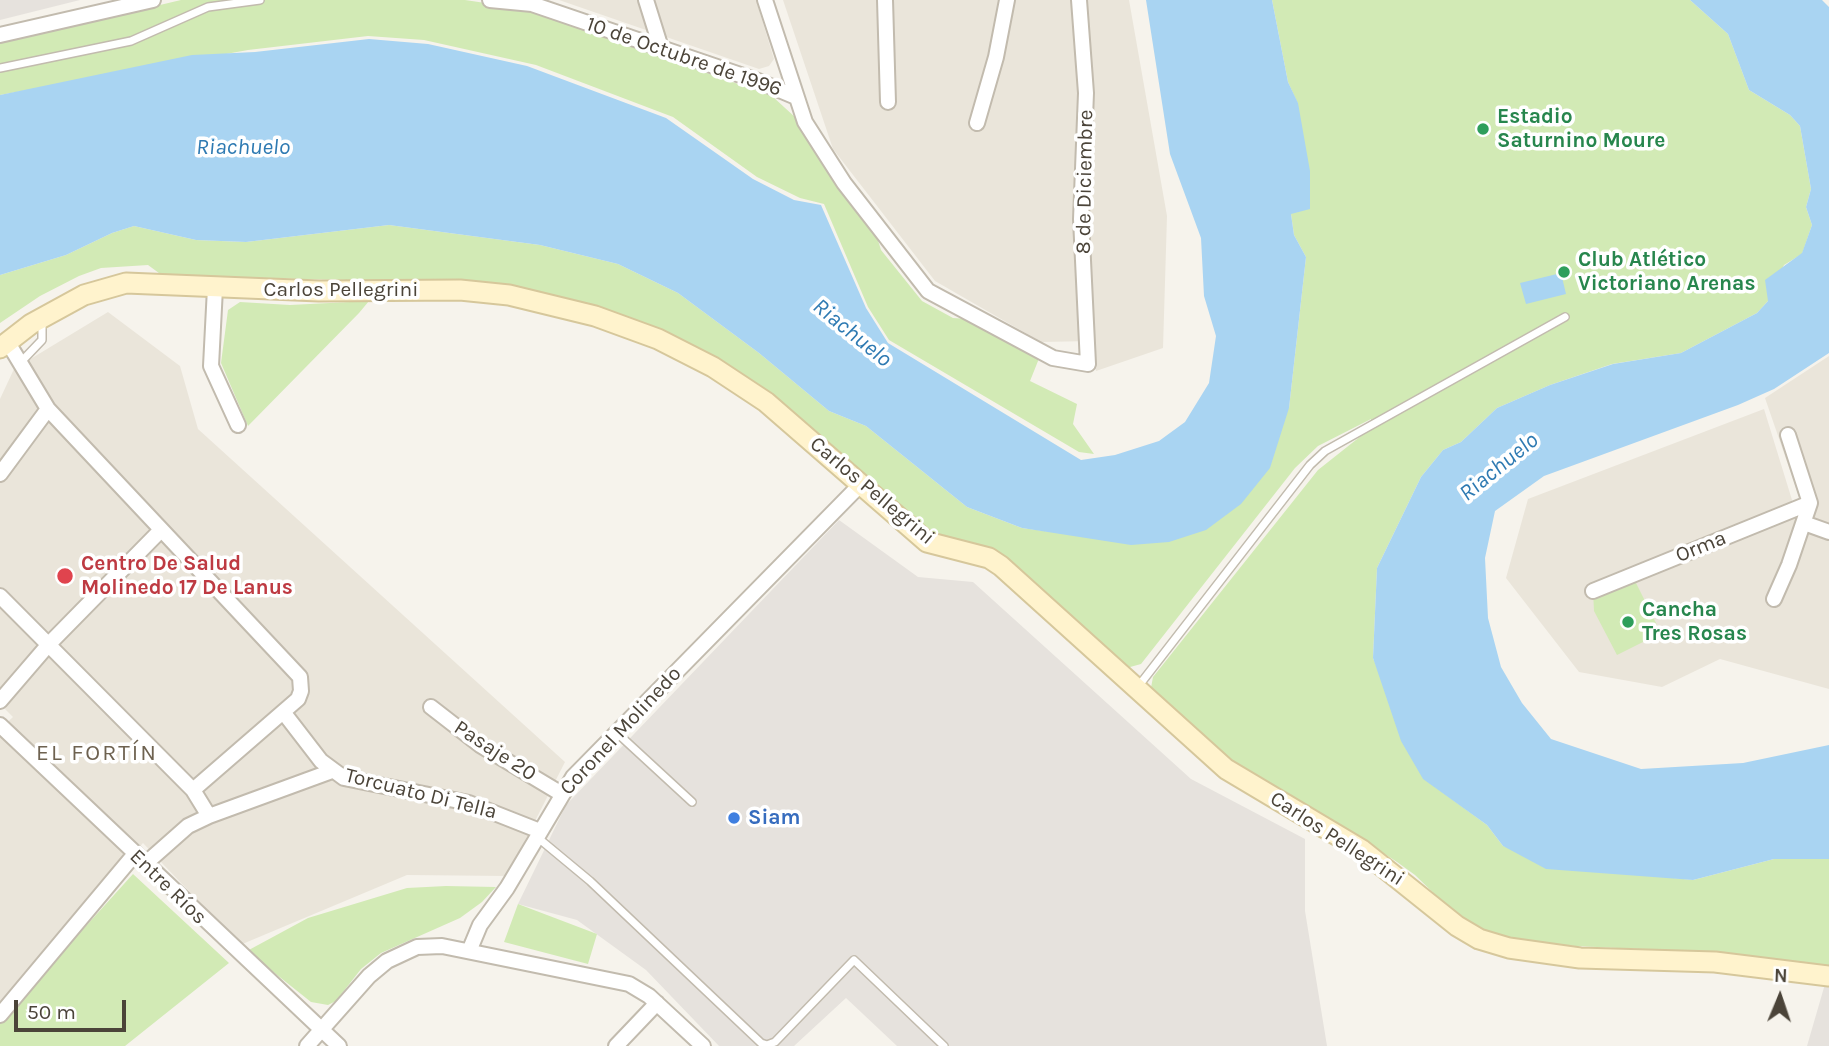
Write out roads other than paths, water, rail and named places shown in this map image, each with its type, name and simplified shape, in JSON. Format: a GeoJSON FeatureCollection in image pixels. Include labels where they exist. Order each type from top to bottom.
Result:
{"type":"FeatureCollection","features":[{"type":"Feature","properties":{"kind":"street"},"geometry":{"type":"LineString","coordinates":[[0,35],[153,0]]}},
{"type":"Feature","properties":{"kind":"street","name":"10 de Octubre de 1996"},"geometry":{"type":"LineString","coordinates":[[490,0],[532,4],[796,97]]}},
{"type":"Feature","properties":{"kind":"street"},"geometry":{"type":"LineString","coordinates":[[646,0],[661,48]]}},
{"type":"Feature","properties":{"kind":"street"},"geometry":{"type":"LineString","coordinates":[[765,0],[796,97]]}},
{"type":"Feature","properties":{"kind":"street"},"geometry":{"type":"LineString","coordinates":[[885,0],[888,102]]}},
{"type":"Feature","properties":{"kind":"street"},"geometry":{"type":"LineString","coordinates":[[976,123],[996,57],[1007,0]]}},
{"type":"Feature","properties":{"kind":"street","name":"8 de Diciembre"},"geometry":{"type":"LineString","coordinates":[[796,97],[805,122],[844,183],[928,291],[1054,358],[1088,364],[1081,219],[1086,93],[1079,0]]}},
{"type":"Feature","properties":{"kind":"street","name":"Carlos Pellegrini"},"geometry":{"type":"LineString","coordinates":[[4,345],[42,318],[84,295],[110,286],[460,290],[509,295],[595,316],[658,339],[713,367],[766,402],[927,541],[989,558],[1001,566],[1226,769],[1362,850],[1457,926],[1479,939],[1509,948],[1568,957],[1715,962],[1829,976]]}},
{"type":"Feature","properties":{"kind":"street"},"geometry":{"type":"LineString","coordinates":[[215,288],[211,366],[239,425]]}},
{"type":"Feature","properties":{"kind":"street"},"geometry":{"type":"LineString","coordinates":[[4,345],[20,363],[48,409],[300,677],[301,691],[284,713],[193,790]]}},
{"type":"Feature","properties":{"kind":"street"},"geometry":{"type":"LineString","coordinates":[[0,474],[48,409]]}},
{"type":"Feature","properties":{"kind":"street"},"geometry":{"type":"LineString","coordinates":[[1774,599],[1810,503],[1788,435]]}},
{"type":"Feature","properties":{"kind":"street","name":"Coronel Molinedo"},"geometry":{"type":"LineString","coordinates":[[470,949],[480,925],[507,888],[560,793],[616,732],[861,485]]}},
{"type":"Feature","properties":{"kind":"street","name":"Orma"},"geometry":{"type":"LineString","coordinates":[[1592,590],[1810,503]]}},
{"type":"Feature","properties":{"kind":"street"},"geometry":{"type":"LineString","coordinates":[[1804,523],[1829,532]]}},
{"type":"Feature","properties":{"kind":"street"},"geometry":{"type":"LineString","coordinates":[[0,701],[49,644],[160,531]]}},
{"type":"Feature","properties":{"kind":"street"},"geometry":{"type":"LineString","coordinates":[[0,596],[193,790],[209,816]]}},
{"type":"Feature","properties":{"kind":"street","name":"Pasaje 20"},"geometry":{"type":"LineString","coordinates":[[431,708],[480,745],[560,793]]}},
{"type":"Feature","properties":{"kind":"street","name":"Torcuato Di Tella"},"geometry":{"type":"LineString","coordinates":[[284,713],[332,771],[358,783],[469,803],[538,834]]}},
{"type":"Feature","properties":{"kind":"street","name":"Entre Ríos"},"geometry":{"type":"LineString","coordinates":[[0,725],[139,860],[339,1046]]}},
{"type":"Feature","properties":{"kind":"street"},"geometry":{"type":"LineString","coordinates":[[0,1015],[139,860],[188,826],[209,816],[332,771]]}},
{"type":"Feature","properties":{"kind":"street"},"geometry":{"type":"LineString","coordinates":[[307,1046],[369,975],[399,953],[417,947],[442,946],[470,949],[629,984],[657,1003],[703,1046]]}},
{"type":"Feature","properties":{"kind":"street"},"geometry":{"type":"LineString","coordinates":[[616,1046],[657,1003]]}},
{"type":"Feature","properties":{"kind":"lane"},"geometry":{"type":"LineString","coordinates":[[0,68],[131,41],[208,7],[260,0]]}},
{"type":"Feature","properties":{"kind":"lane"},"geometry":{"type":"LineString","coordinates":[[1136,688],[1310,465],[1325,451],[1565,317]]}},
{"type":"Feature","properties":{"kind":"lane"},"geometry":{"type":"LineString","coordinates":[[20,363],[42,340],[42,318]]}},
{"type":"Feature","properties":{"kind":"lane"},"geometry":{"type":"LineString","coordinates":[[616,732],[692,802]]}},
{"type":"Feature","properties":{"kind":"lane"},"geometry":{"type":"LineString","coordinates":[[538,834],[761,1043],[767,1045],[775,1042],[854,960],[944,1046]]}},
{"type":"Feature","properties":{"kind":"water","name":"Riachuelo"},"geometry":{"type":"Polygon","coordinates":[[[1146,0],[1272,0],[1288,82],[1298,103],[1310,171],[1310,209],[1291,214],[1294,235],[1306,257],[1289,408],[1270,468],[1241,504],[1206,530],[1169,542],[1131,545],[1022,528],[967,507],[866,426],[829,411],[759,353],[678,293],[618,264],[540,245],[389,225],[246,242],[196,240],[134,226],[112,233],[66,255],[0,275],[0,95],[192,55],[255,52],[369,39],[428,44],[527,66],[666,118],[753,179],[794,200],[821,205],[866,308],[888,343],[1081,460],[1115,455],[1159,441],[1185,422],[1209,383],[1216,336],[1204,296],[1201,238],[1170,154],[1146,0]]]}},
{"type":"Feature","properties":{"kind":"water","name":"Riachuelo"},"geometry":{"type":"Polygon","coordinates":[[[1690,0],[1822,0],[1829,7],[1829,353],[1774,389],[1738,405],[1544,476],[1495,511],[1485,558],[1488,618],[1501,667],[1522,703],[1551,739],[1641,769],[1743,763],[1829,745],[1829,859],[1774,859],[1693,880],[1546,869],[1503,846],[1487,825],[1423,779],[1401,741],[1373,658],[1377,568],[1421,477],[1443,450],[1461,442],[1497,408],[1550,385],[1613,364],[1681,353],[1757,313],[1768,301],[1765,280],[1802,253],[1812,225],[1806,207],[1811,189],[1800,126],[1790,115],[1749,90],[1728,34],[1690,0]]]}},
{"type":"Feature","properties":{"kind":"water"},"geometry":{"type":"Polygon","coordinates":[[[1561,273],[1566,294],[1526,304],[1520,283],[1561,273]]]}},
{"type":"Feature","properties":{"kind":"place","name":"Estadio Saturnino Moure"},"geometry":{"type":"Point","coordinates":[1483,129]}},
{"type":"Feature","properties":{"kind":"place","name":"Club Atlético Victoriano Arenas"},"geometry":{"type":"Point","coordinates":[1564,272]}},
{"type":"Feature","properties":{"kind":"place","name":"Centro De Salud Molinedo 17 De Lanus"},"geometry":{"type":"Point","coordinates":[65,576]}},
{"type":"Feature","properties":{"kind":"place","name":"Cancha Tres Rosas"},"geometry":{"type":"Point","coordinates":[1628,622]}},
{"type":"Feature","properties":{"kind":"place","name":"Siam"},"geometry":{"type":"Point","coordinates":[734,818]}},
{"type":"Feature","properties":{"kind":"district","name":"EL FORTÍN"},"geometry":{"type":"Point","coordinates":[97,753]}}]}
